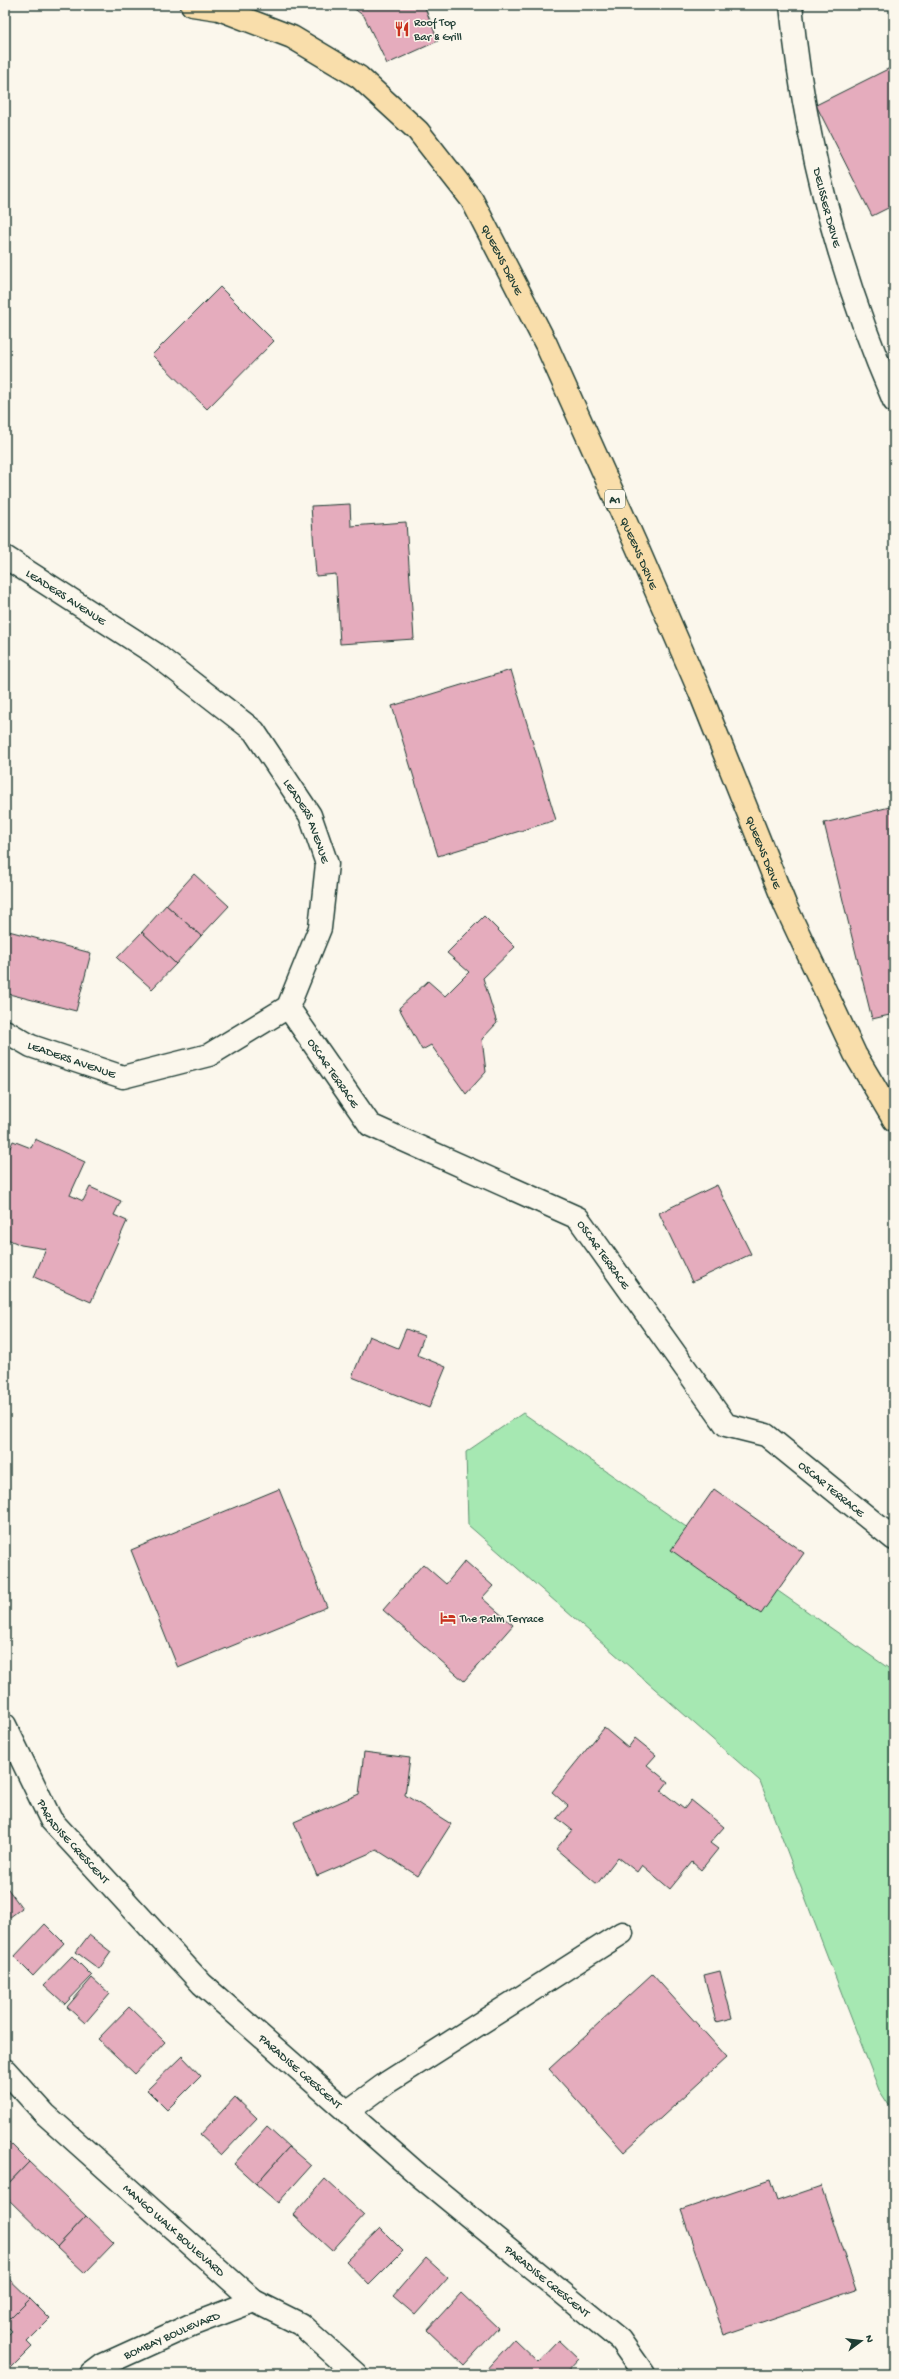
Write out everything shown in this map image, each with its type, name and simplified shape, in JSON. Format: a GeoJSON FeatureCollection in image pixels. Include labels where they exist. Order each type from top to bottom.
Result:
{"type":"FeatureCollection","features":[{"type":"Feature","properties":{"kind":"main road","name":"QUEENS DRIVE"},"geometry":{"type":"LineString","coordinates":[[192,5],[219,9],[292,37],[358,77],[418,131],[472,200],[546,344],[640,554],[699,690],[786,907],[819,973],[855,1054],[894,1120]]}},
{"type":"Feature","properties":{"kind":"street","name":"DELISSER DRIVE"},"geometry":{"type":"LineString","coordinates":[[791,5],[796,60],[806,114],[838,248],[894,401]]}},
{"type":"Feature","properties":{"kind":"street","name":"LEADERS AVENUE"},"geometry":{"type":"LineString","coordinates":[[5,557],[154,653],[254,731],[310,815],[328,864],[320,928],[288,1007],[209,1055],[123,1077],[31,1046],[5,1031]]}},
{"type":"Feature","properties":{"kind":"street","name":"OSCAR TERRACE"},"geometry":{"type":"LineString","coordinates":[[288,1007],[370,1125],[578,1218],[726,1425],[766,1435],[894,1539]]}},
{"type":"Feature","properties":{"kind":"street","name":"PARADISE CRESCENT"},"geometry":{"type":"LineString","coordinates":[[5,1725],[51,1820],[202,1984],[421,2177],[620,2340],[644,2374]]}},
{"type":"Feature","properties":{"kind":"street"},"geometry":{"type":"LineString","coordinates":[[347,2112],[388,2082],[622,1933]]}},
{"type":"Feature","properties":{"kind":"street","name":"MANGO WALK BOULEVARD"},"geometry":{"type":"LineString","coordinates":[[5,2070],[45,2114],[254,2301],[300,2324],[356,2374]]}},
{"type":"Feature","properties":{"kind":"street","name":"BOMBAY BOULEVARD"},"geometry":{"type":"LineString","coordinates":[[91,2374],[103,2365],[191,2325],[254,2301]]}},
{"type":"Feature","properties":{"kind":"green space"},"geometry":{"type":"Polygon","coordinates":[[[523,1413],[894,1672],[894,2113],[879,2090],[760,1781],[468,1525],[466,1452],[523,1413]]]}},
{"type":"Feature","properties":{"kind":"building","name":"Roof Top Bar & Grill"},"geometry":{"type":"Polygon","coordinates":[[[349,5],[424,5],[438,41],[387,64],[364,16],[349,5]]]}},
{"type":"Feature","properties":{"kind":"building"},"geometry":{"type":"Polygon","coordinates":[[[892,67],[894,72],[894,205],[872,216],[816,105],[892,67]]]}},
{"type":"Feature","properties":{"kind":"building"},"geometry":{"type":"Polygon","coordinates":[[[220,287],[274,341],[207,409],[152,355],[220,287]]]}},
{"type":"Feature","properties":{"kind":"building"},"geometry":{"type":"Polygon","coordinates":[[[350,504],[351,526],[406,522],[414,639],[340,644],[336,574],[316,576],[311,506],[350,504]]]}},
{"type":"Feature","properties":{"kind":"building"},"geometry":{"type":"Polygon","coordinates":[[[511,670],[556,820],[438,856],[392,706],[511,670]]]}},
{"type":"Feature","properties":{"kind":"building"},"geometry":{"type":"Polygon","coordinates":[[[894,806],[894,1014],[872,1019],[824,823],[894,806]]]}},
{"type":"Feature","properties":{"kind":"building"},"geometry":{"type":"Polygon","coordinates":[[[194,874],[229,906],[201,936],[166,905],[194,874]]]}},
{"type":"Feature","properties":{"kind":"building"},"geometry":{"type":"Polygon","coordinates":[[[166,905],[201,936],[176,964],[142,932],[166,905]]]}},
{"type":"Feature","properties":{"kind":"building"},"geometry":{"type":"Polygon","coordinates":[[[484,916],[515,947],[483,978],[497,1023],[482,1039],[486,1072],[466,1094],[431,1045],[422,1050],[399,1008],[428,981],[445,996],[469,972],[447,953],[484,916]]]}},
{"type":"Feature","properties":{"kind":"building"},"geometry":{"type":"Polygon","coordinates":[[[5,930],[91,953],[76,1011],[5,993],[5,930]]]}},
{"type":"Feature","properties":{"kind":"building"},"geometry":{"type":"Polygon","coordinates":[[[142,932],[176,964],[152,989],[117,958],[142,932]]]}},
{"type":"Feature","properties":{"kind":"building"},"geometry":{"type":"Polygon","coordinates":[[[35,1139],[85,1162],[70,1195],[83,1201],[90,1187],[121,1201],[114,1215],[127,1221],[91,1302],[34,1277],[46,1249],[21,1245],[5,1238],[5,1159],[13,1141],[31,1148],[35,1139]]]}},
{"type":"Feature","properties":{"kind":"building"},"geometry":{"type":"Polygon","coordinates":[[[717,1185],[751,1254],[692,1282],[659,1213],[717,1185]]]}},
{"type":"Feature","properties":{"kind":"building"},"geometry":{"type":"Polygon","coordinates":[[[406,1329],[424,1336],[417,1355],[446,1367],[429,1408],[352,1377],[369,1336],[398,1348],[406,1329]]]}},
{"type":"Feature","properties":{"kind":"building"},"geometry":{"type":"Polygon","coordinates":[[[279,1489],[327,1607],[178,1668],[131,1550],[279,1489]]]}},
{"type":"Feature","properties":{"kind":"building"},"geometry":{"type":"Polygon","coordinates":[[[714,1489],[804,1553],[761,1614],[671,1550],[714,1489]]]}},
{"type":"Feature","properties":{"kind":"building","name":"The Palm Terrace"},"geometry":{"type":"Polygon","coordinates":[[[465,1561],[493,1586],[482,1598],[513,1625],[464,1681],[383,1610],[423,1564],[446,1584],[465,1561]]]}},
{"type":"Feature","properties":{"kind":"building"},"geometry":{"type":"Polygon","coordinates":[[[604,1728],[628,1748],[635,1738],[656,1755],[647,1765],[668,1782],[661,1791],[684,1809],[691,1800],[724,1827],[710,1843],[718,1849],[701,1870],[692,1862],[670,1889],[642,1865],[637,1872],[618,1857],[597,1884],[556,1849],[572,1830],[557,1818],[568,1806],[552,1792],[604,1728]]]}},
{"type":"Feature","properties":{"kind":"building"},"geometry":{"type":"Polygon","coordinates":[[[364,1752],[410,1758],[405,1795],[451,1824],[418,1876],[377,1850],[317,1876],[294,1822],[359,1794],[364,1752]]]}},
{"type":"Feature","properties":{"kind":"building"},"geometry":{"type":"Polygon","coordinates":[[[5,1885],[22,1908],[5,1921],[5,1885]]]}},
{"type":"Feature","properties":{"kind":"building"},"geometry":{"type":"Polygon","coordinates":[[[45,1924],[64,1943],[33,1976],[14,1957],[45,1924]]]}},
{"type":"Feature","properties":{"kind":"building"},"geometry":{"type":"Polygon","coordinates":[[[89,1935],[111,1952],[99,1969],[76,1952],[89,1935]]]}},
{"type":"Feature","properties":{"kind":"building"},"geometry":{"type":"Polygon","coordinates":[[[72,1956],[92,1976],[65,2004],[44,1985],[72,1956]]]}},
{"type":"Feature","properties":{"kind":"building"},"geometry":{"type":"Polygon","coordinates":[[[720,1971],[732,2018],[716,2022],[704,1975],[720,1971]]]}},
{"type":"Feature","properties":{"kind":"building"},"geometry":{"type":"Polygon","coordinates":[[[652,1974],[727,2057],[624,2152],[549,2069],[652,1974]]]}},
{"type":"Feature","properties":{"kind":"building"},"geometry":{"type":"Polygon","coordinates":[[[92,1978],[110,1994],[85,2023],[67,2007],[92,1978]]]}},
{"type":"Feature","properties":{"kind":"building"},"geometry":{"type":"Polygon","coordinates":[[[129,2007],[165,2042],[135,2074],[98,2039],[129,2007]]]}},
{"type":"Feature","properties":{"kind":"building"},"geometry":{"type":"Polygon","coordinates":[[[182,2056],[201,2076],[167,2110],[147,2090],[182,2056]]]}},
{"type":"Feature","properties":{"kind":"building"},"geometry":{"type":"Polygon","coordinates":[[[235,2097],[257,2118],[222,2155],[200,2135],[235,2097]]]}},
{"type":"Feature","properties":{"kind":"building"},"geometry":{"type":"Polygon","coordinates":[[[267,2127],[289,2147],[256,2184],[234,2164],[267,2127]]]}},
{"type":"Feature","properties":{"kind":"building"},"geometry":{"type":"Polygon","coordinates":[[[5,2138],[29,2162],[5,2187],[5,2138]]]}},
{"type":"Feature","properties":{"kind":"building"},"geometry":{"type":"Polygon","coordinates":[[[289,2147],[311,2166],[278,2203],[256,2184],[289,2147]]]}},
{"type":"Feature","properties":{"kind":"building"},"geometry":{"type":"Polygon","coordinates":[[[29,2162],[86,2216],[57,2247],[5,2196],[5,2187],[29,2162]]]}},
{"type":"Feature","properties":{"kind":"building"},"geometry":{"type":"Polygon","coordinates":[[[325,2179],[364,2215],[332,2251],[293,2215],[325,2179]]]}},
{"type":"Feature","properties":{"kind":"building"},"geometry":{"type":"Polygon","coordinates":[[[770,2180],[777,2201],[821,2186],[856,2290],[724,2335],[681,2210],[770,2180]]]}},
{"type":"Feature","properties":{"kind":"building"},"geometry":{"type":"Polygon","coordinates":[[[86,2216],[114,2243],[85,2273],[57,2247],[86,2216]]]}},
{"type":"Feature","properties":{"kind":"building"},"geometry":{"type":"Polygon","coordinates":[[[380,2228],[403,2251],[369,2285],[346,2261],[380,2228]]]}},
{"type":"Feature","properties":{"kind":"building"},"geometry":{"type":"Polygon","coordinates":[[[426,2258],[448,2278],[415,2315],[393,2296],[426,2258]]]}},
{"type":"Feature","properties":{"kind":"building"},"geometry":{"type":"Polygon","coordinates":[[[5,2275],[30,2299],[5,2324],[5,2275]]]}},
{"type":"Feature","properties":{"kind":"building"},"geometry":{"type":"Polygon","coordinates":[[[461,2293],[498,2328],[464,2365],[427,2330],[461,2293]]]}},
{"type":"Feature","properties":{"kind":"building"},"geometry":{"type":"Polygon","coordinates":[[[30,2299],[50,2319],[27,2342],[32,2347],[5,2374],[5,2338],[12,2331],[5,2324],[30,2299]]]}},
{"type":"Feature","properties":{"kind":"building"},"geometry":{"type":"Polygon","coordinates":[[[514,2339],[538,2362],[559,2340],[579,2359],[565,2374],[482,2374],[514,2339]]]}},
{"type":"Feature","properties":{"kind":"place","name":"Roof Top Bar & Grill"},"geometry":{"type":"Point","coordinates":[402,29]}},
{"type":"Feature","properties":{"kind":"place","name":"The Palm Terrace"},"geometry":{"type":"Point","coordinates":[448,1618]}}]}
